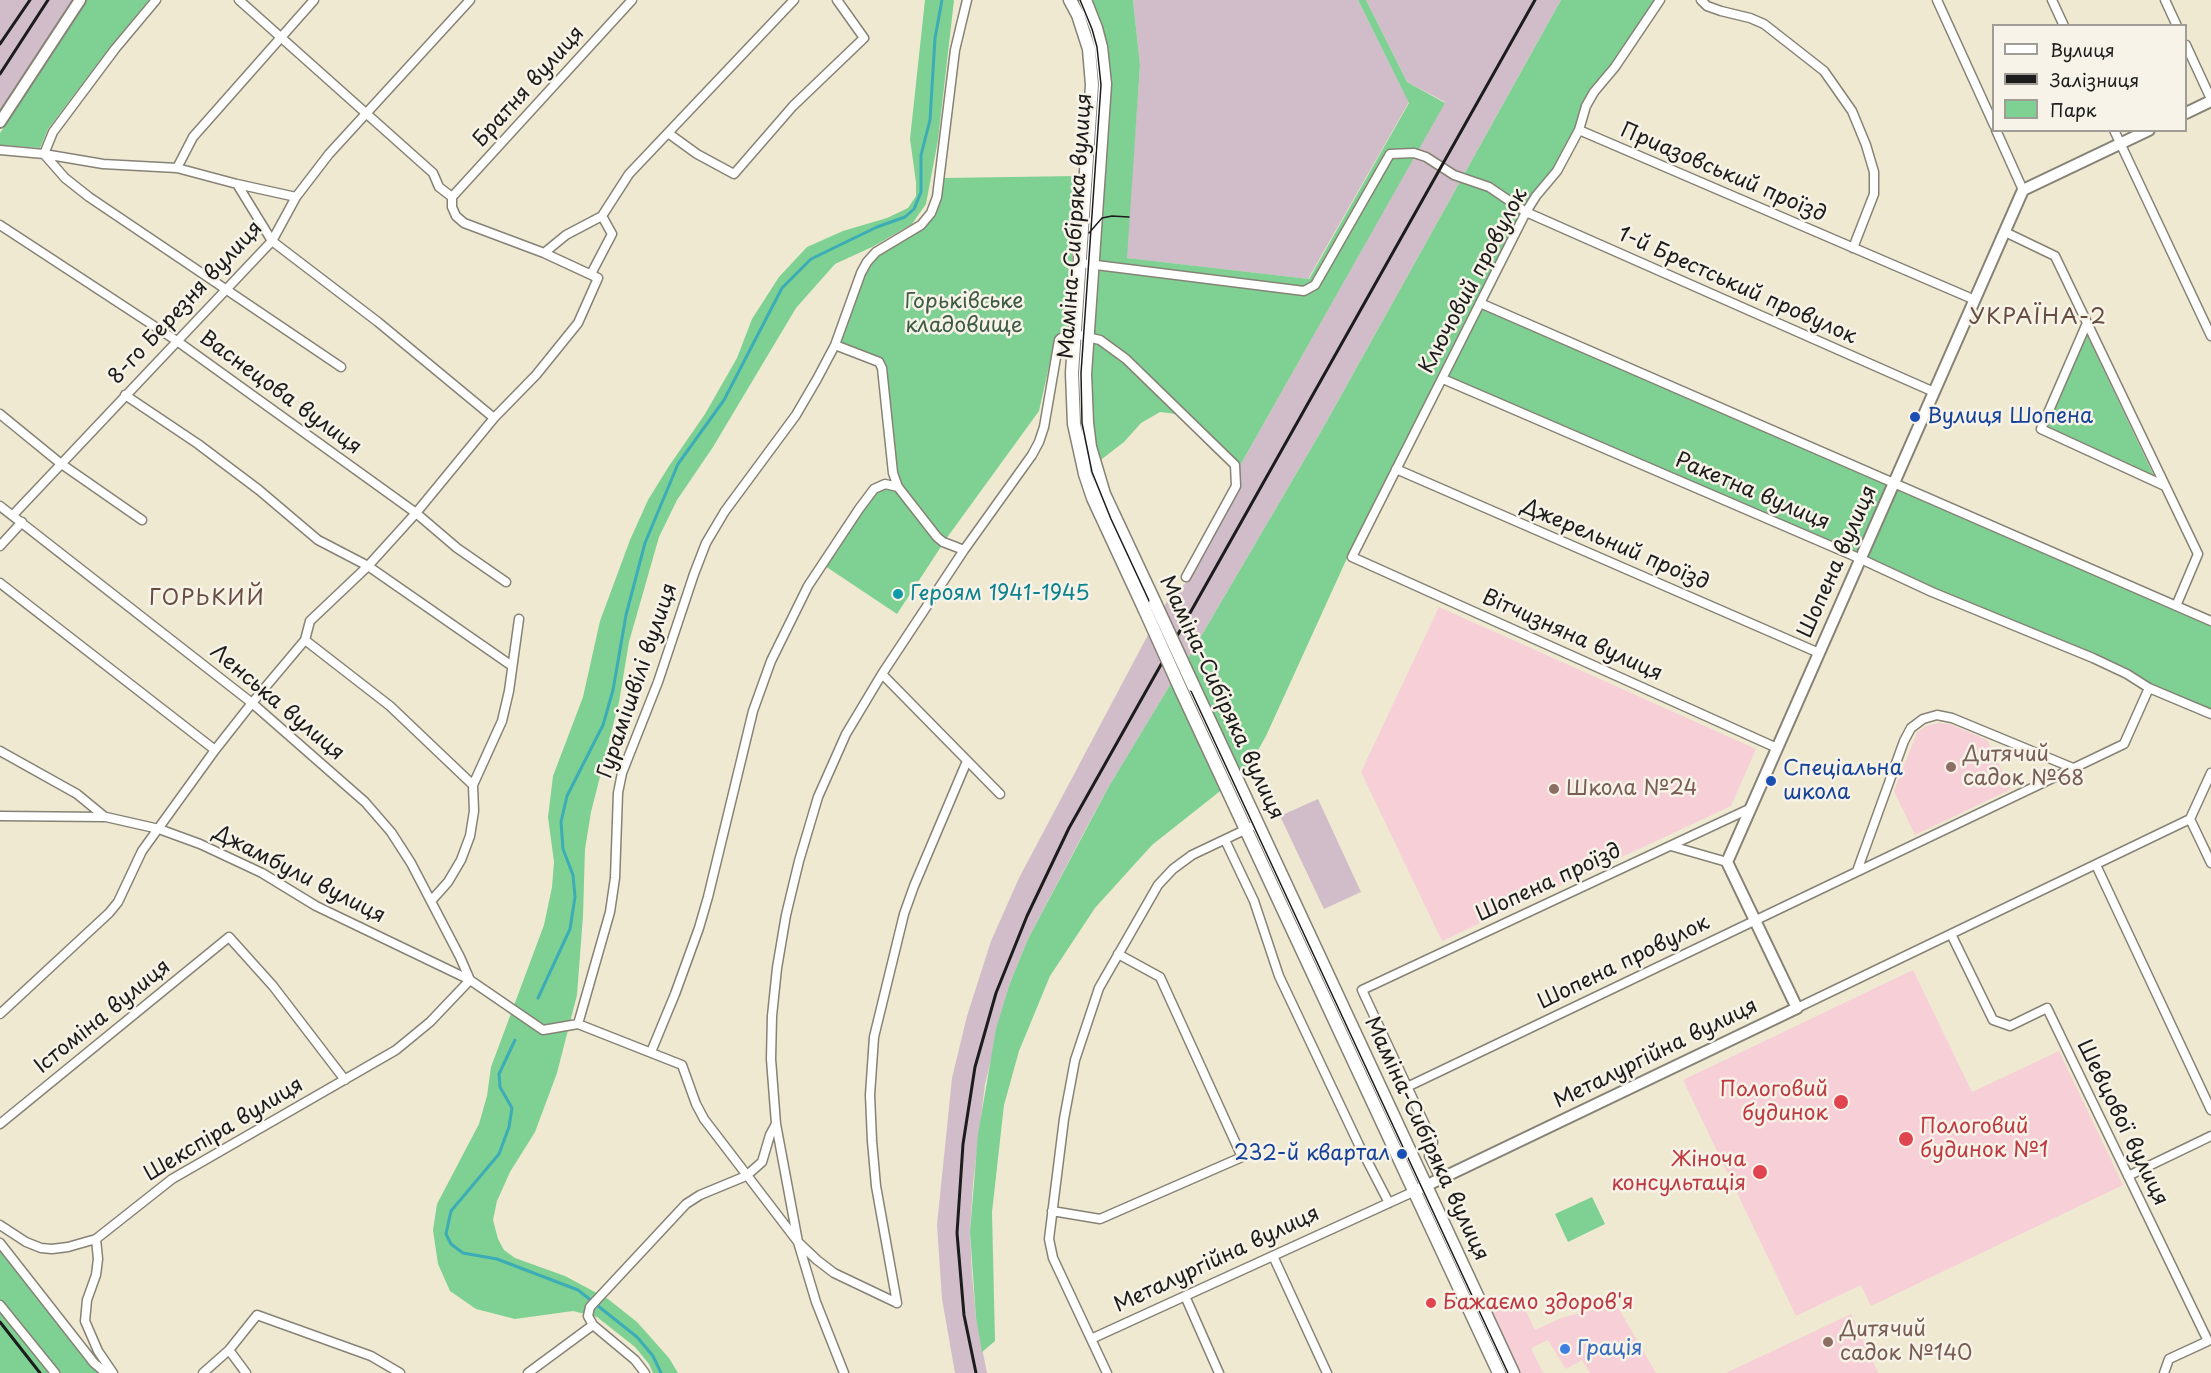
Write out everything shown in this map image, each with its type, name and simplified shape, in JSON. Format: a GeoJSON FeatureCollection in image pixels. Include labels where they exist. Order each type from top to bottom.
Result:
{"type":"FeatureCollection","features":[{"type":"Feature","properties":{"kind":"main road","name":"Маміна-Сибіряка вулиця"},"geometry":{"type":"LineString","coordinates":[[1070,0],[1078,15],[1089,49],[1092,85],[1086,264]]}},
{"type":"Feature","properties":{"kind":"main road","name":"Маміна-Сибіряка вулиця"},"geometry":{"type":"LineString","coordinates":[[1085,0],[1101,47],[1105,84],[1081,335],[1089,439],[1096,471],[1149,605],[1420,1188],[1513,1373]]}},
{"type":"Feature","properties":{"kind":"main road","name":"Маміна-Сибіряка вулиця"},"geometry":{"type":"LineString","coordinates":[[1420,1188],[1499,1373]]}},
{"type":"Feature","properties":{"kind":"street"},"geometry":{"type":"LineString","coordinates":[[0,122],[80,0]]}},
{"type":"Feature","properties":{"kind":"street"},"geometry":{"type":"LineString","coordinates":[[44,154],[53,132],[115,49],[156,0]]}},
{"type":"Feature","properties":{"kind":"street"},"geometry":{"type":"LineString","coordinates":[[0,1014],[118,902],[142,851],[215,750],[305,640],[310,621],[368,566],[416,513],[494,418],[536,375],[578,323],[598,278],[544,253],[464,223],[456,216],[452,207],[452,197],[439,187],[433,173],[239,0]]}},
{"type":"Feature","properties":{"kind":"street"},"geometry":{"type":"LineString","coordinates":[[177,168],[193,137],[314,0]]}},
{"type":"Feature","properties":{"kind":"street","name":"8-го Березня вулиця"},"geometry":{"type":"LineString","coordinates":[[13,515],[60,462],[272,241],[296,197],[329,154],[470,0]]}},
{"type":"Feature","properties":{"kind":"street","name":"Братня вулиця"},"geometry":{"type":"LineString","coordinates":[[452,197],[632,0]]}},
{"type":"Feature","properties":{"kind":"street"},"geometry":{"type":"LineString","coordinates":[[544,253],[566,235],[602,216],[629,174],[794,0]]}},
{"type":"Feature","properties":{"kind":"street"},"geometry":{"type":"LineString","coordinates":[[668,133],[697,154],[734,174],[793,106],[864,38],[837,0]]}},
{"type":"Feature","properties":{"kind":"street","name":"Гурамішвілі вулиця"},"geometry":{"type":"LineString","coordinates":[[578,1024],[610,912],[615,878],[618,793],[622,773],[657,682],[694,574],[706,543],[725,511],[795,415],[835,345],[867,262],[876,252],[921,225],[931,213],[936,197],[955,50],[966,0]]}},
{"type":"Feature","properties":{"kind":"street","name":"Ключовий провулок"},"geometry":{"type":"LineString","coordinates":[[1352,557],[1526,212],[1557,171],[1579,130],[1586,106],[1594,92],[1615,67],[1660,0]]}},
{"type":"Feature","properties":{"kind":"street"},"geometry":{"type":"LineString","coordinates":[[1701,0],[1707,6],[1721,12],[1750,18],[1764,24],[1824,71],[1852,111],[1874,172],[1874,194],[1853,248]]}},
{"type":"Feature","properties":{"kind":"street"},"geometry":{"type":"LineString","coordinates":[[1937,0],[1992,120]]}},
{"type":"Feature","properties":{"kind":"street"},"geometry":{"type":"LineString","coordinates":[[2052,0],[2063,24]]}},
{"type":"Feature","properties":{"kind":"street"},"geometry":{"type":"LineString","coordinates":[[2165,0],[2176,24]]}},
{"type":"Feature","properties":{"kind":"street"},"geometry":{"type":"LineString","coordinates":[[2187,47],[2211,100],[2187,112]]}},
{"type":"Feature","properties":{"kind":"street","name":"Приазовський проїзд"},"geometry":{"type":"LineString","coordinates":[[1579,130],[1975,300]]}},
{"type":"Feature","properties":{"kind":"street"},"geometry":{"type":"LineString","coordinates":[[1997,132],[2023,190],[2145,132]]}},
{"type":"Feature","properties":{"kind":"street"},"geometry":{"type":"LineString","coordinates":[[2115,132],[2211,336]]}},
{"type":"Feature","properties":{"kind":"street"},"geometry":{"type":"LineString","coordinates":[[0,150],[44,154],[103,164],[177,168],[296,197]]}},
{"type":"Feature","properties":{"kind":"street","name":"1-й Брестський провулок"},"geometry":{"type":"LineString","coordinates":[[1086,264],[1304,291],[1316,285],[1390,154],[1414,153],[1426,157],[1454,175],[1489,187],[1526,212],[1934,392]]}},
{"type":"Feature","properties":{"kind":"street"},"geometry":{"type":"LineString","coordinates":[[44,154],[65,178],[89,197],[341,367]]}},
{"type":"Feature","properties":{"kind":"street"},"geometry":{"type":"LineString","coordinates":[[237,184],[272,241],[378,322],[494,418]]}},
{"type":"Feature","properties":{"kind":"street","name":"Шопена вулиця"},"geometry":{"type":"LineString","coordinates":[[1727,862],[2023,190]]}},
{"type":"Feature","properties":{"kind":"street"},"geometry":{"type":"LineString","coordinates":[[591,274],[612,234],[602,216]]}},
{"type":"Feature","properties":{"kind":"street","name":"Васнецова вулиця"},"geometry":{"type":"LineString","coordinates":[[0,225],[177,341],[416,513],[457,548],[506,582]]}},
{"type":"Feature","properties":{"kind":"street"},"geometry":{"type":"LineString","coordinates":[[2005,232],[2055,256],[2198,554],[2176,606]]}},
{"type":"Feature","properties":{"kind":"street"},"geometry":{"type":"LineString","coordinates":[[1480,303],[2211,621]]}},
{"type":"Feature","properties":{"kind":"street"},"geometry":{"type":"LineString","coordinates":[[2087,322],[2041,429],[2165,486]]}},
{"type":"Feature","properties":{"kind":"street"},"geometry":{"type":"LineString","coordinates":[[844,1373],[816,1302],[798,1242],[776,1124],[771,1059],[772,1016],[786,915],[818,797],[846,734],[882,674],[1039,442],[1044,427],[1059,340],[1081,335],[1100,340],[1126,359],[1235,465],[1236,486],[1186,577]]}},
{"type":"Feature","properties":{"kind":"street"},"geometry":{"type":"LineString","coordinates":[[835,345],[879,362],[882,368],[893,473],[898,487],[937,537],[943,542],[964,550]]}},
{"type":"Feature","properties":{"kind":"street","name":"Ракетна вулиця"},"geometry":{"type":"LineString","coordinates":[[1443,379],[1861,559],[1932,592],[2093,658],[2127,674],[2149,688],[2211,714]]}},
{"type":"Feature","properties":{"kind":"street"},"geometry":{"type":"LineString","coordinates":[[125,395],[198,444],[259,490],[318,540],[368,566],[512,666]]}},
{"type":"Feature","properties":{"kind":"street"},"geometry":{"type":"LineString","coordinates":[[0,414],[60,462],[142,520]]}},
{"type":"Feature","properties":{"kind":"street","name":"Джерельний проїзд"},"geometry":{"type":"LineString","coordinates":[[1396,470],[1819,653]]}},
{"type":"Feature","properties":{"kind":"street"},"geometry":{"type":"LineString","coordinates":[[651,1052],[699,928],[753,711],[771,661],[808,586],[859,509],[874,489],[885,484],[898,487]]}},
{"type":"Feature","properties":{"kind":"street","name":"Ленська вулиця"},"geometry":{"type":"LineString","coordinates":[[0,506],[252,703],[365,802],[396,840],[411,863],[470,980]]}},
{"type":"Feature","properties":{"kind":"street"},"geometry":{"type":"LineString","coordinates":[[0,546],[22,522]]}},
{"type":"Feature","properties":{"kind":"street","name":"Вітчизняна вулиця"},"geometry":{"type":"LineString","coordinates":[[1352,557],[1777,748]]}},
{"type":"Feature","properties":{"kind":"street"},"geometry":{"type":"LineString","coordinates":[[0,583],[215,750]]}},
{"type":"Feature","properties":{"kind":"street"},"geometry":{"type":"LineString","coordinates":[[430,901],[448,882],[467,844],[474,811],[473,785],[502,721],[519,619]]}},
{"type":"Feature","properties":{"kind":"street"},"geometry":{"type":"LineString","coordinates":[[305,640],[390,706],[473,785]]}},
{"type":"Feature","properties":{"kind":"street"},"geometry":{"type":"LineString","coordinates":[[882,674],[1000,794]]}},
{"type":"Feature","properties":{"kind":"street","name":"Шопена провулок"},"geometry":{"type":"LineString","coordinates":[[1407,1086],[2124,744],[2149,688]]}},
{"type":"Feature","properties":{"kind":"street"},"geometry":{"type":"LineString","coordinates":[[1857,871],[1904,741],[1911,728],[1923,719],[1937,715],[1952,717],[2073,768]]}},
{"type":"Feature","properties":{"kind":"street","name":"Джамбули вулиця"},"geometry":{"type":"LineString","coordinates":[[0,751],[77,794],[105,817]]}},
{"type":"Feature","properties":{"kind":"street"},"geometry":{"type":"LineString","coordinates":[[578,1024],[682,1065],[704,1119],[798,1242],[834,1273],[897,1303],[876,1186],[872,1141],[870,1095],[874,1037],[888,976],[914,886],[968,761]]}},
{"type":"Feature","properties":{"kind":"street"},"geometry":{"type":"LineString","coordinates":[[2211,773],[2190,819],[2211,863]]}},
{"type":"Feature","properties":{"kind":"street","name":"Шопена проїзд"},"geometry":{"type":"LineString","coordinates":[[1407,1086],[1362,990],[1751,808]]}},
{"type":"Feature","properties":{"kind":"street","name":"Джамбули вулиця"},"geometry":{"type":"LineString","coordinates":[[0,816],[105,817],[159,829],[234,859],[316,906],[470,980],[543,1030],[578,1024]]}},
{"type":"Feature","properties":{"kind":"street","name":"Металургійна вулиця"},"geometry":{"type":"LineString","coordinates":[[1091,1339],[1440,1179],[2190,819]]}},
{"type":"Feature","properties":{"kind":"street"},"geometry":{"type":"LineString","coordinates":[[1107,1373],[1053,1258],[1049,1239],[1064,1119],[1075,1060],[1099,988],[1158,885],[1173,869],[1192,855],[1252,827]]}},
{"type":"Feature","properties":{"kind":"street"},"geometry":{"type":"LineString","coordinates":[[1225,840],[1254,901],[1280,976],[1359,1145],[1389,1203]]}},
{"type":"Feature","properties":{"kind":"street"},"geometry":{"type":"LineString","coordinates":[[1671,846],[1727,862],[1797,1008]]}},
{"type":"Feature","properties":{"kind":"street"},"geometry":{"type":"LineString","coordinates":[[2096,865],[2211,1110]]}},
{"type":"Feature","properties":{"kind":"street","name":"Шевцової вулиця"},"geometry":{"type":"LineString","coordinates":[[1951,934],[1993,1020],[2010,1026],[2047,1008],[2208,1341],[2169,1359],[2164,1373]]}},
{"type":"Feature","properties":{"kind":"street","name":"Істоміна вулиця"},"geometry":{"type":"LineString","coordinates":[[0,1124],[229,937],[273,986],[345,1080]]}},
{"type":"Feature","properties":{"kind":"street"},"geometry":{"type":"LineString","coordinates":[[1052,1211],[1100,1219],[1242,1157],[1160,977],[1118,954]]}},
{"type":"Feature","properties":{"kind":"street","name":"Шекспіра вулиця"},"geometry":{"type":"LineString","coordinates":[[96,1239],[172,1179],[396,1050],[430,1022],[470,980]]}},
{"type":"Feature","properties":{"kind":"street"},"geometry":{"type":"LineString","coordinates":[[1407,1086],[1433,1142],[1429,1156],[1440,1179]]}},
{"type":"Feature","properties":{"kind":"street"},"geometry":{"type":"LineString","coordinates":[[645,1373],[635,1360],[593,1325],[588,1316],[590,1307],[686,1204],[700,1195],[746,1176],[762,1162],[770,1135],[776,1124]]}},
{"type":"Feature","properties":{"kind":"street"},"geometry":{"type":"LineString","coordinates":[[2128,1176],[2211,1136]]}},
{"type":"Feature","properties":{"kind":"street"},"geometry":{"type":"LineString","coordinates":[[0,1225],[26,1242],[41,1248],[51,1249],[96,1239],[98,1259],[96,1275],[87,1300],[84,1321],[98,1351],[113,1373]]}},
{"type":"Feature","properties":{"kind":"street"},"geometry":{"type":"LineString","coordinates":[[0,1243],[94,1363],[106,1373]]}},
{"type":"Feature","properties":{"kind":"street"},"geometry":{"type":"LineString","coordinates":[[1273,1256],[1327,1373]]}},
{"type":"Feature","properties":{"kind":"street"},"geometry":{"type":"LineString","coordinates":[[1185,1296],[1219,1373]]}},
{"type":"Feature","properties":{"kind":"street"},"geometry":{"type":"LineString","coordinates":[[0,1305],[55,1373]]}},
{"type":"Feature","properties":{"kind":"street"},"geometry":{"type":"LineString","coordinates":[[203,1373],[228,1350],[257,1315],[371,1356],[400,1373]]}},
{"type":"Feature","properties":{"kind":"street"},"geometry":{"type":"LineString","coordinates":[[528,1373],[593,1325]]}},
{"type":"Feature","properties":{"kind":"street"},"geometry":{"type":"LineString","coordinates":[[228,1350],[246,1373]]}},
{"type":"Feature","properties":{"kind":"shaded area"},"geometry":{"type":"Polygon","coordinates":[[[0,0],[73,0],[0,112],[0,0]]]}},
{"type":"Feature","properties":{"kind":"shaded area"},"geometry":{"type":"Polygon","coordinates":[[[1133,0],[1358,0],[1409,102],[1308,279],[1126,258],[1140,65],[1133,0]]]}},
{"type":"Feature","properties":{"kind":"shaded area"},"geometry":{"type":"Polygon","coordinates":[[[1366,0],[1561,0],[1323,428],[1186,662],[1162,610],[1171,594],[1185,584],[1239,488],[1238,469],[1445,102],[1407,82],[1366,0]]]}},
{"type":"Feature","properties":{"kind":"shaded area","name":"Школа №24"},"geometry":{"type":"Polygon","coordinates":[[[1439,607],[1756,749],[1731,806],[1442,941],[1361,772],[1439,607]]]}},
{"type":"Feature","properties":{"kind":"shaded area"},"geometry":{"type":"Polygon","coordinates":[[[1150,631],[1173,680],[1108,788],[1081,838],[1028,939],[1010,983],[985,1084],[973,1184],[970,1232],[976,1318],[987,1373],[955,1373],[942,1299],[937,1225],[952,1078],[967,1016],[991,941],[1019,878],[1150,631]]]}},
{"type":"Feature","properties":{"kind":"shaded area","name":"Дитячий садок №68"},"geometry":{"type":"Polygon","coordinates":[[[1938,723],[1950,724],[1987,740],[2011,789],[1915,835],[1894,791],[1917,733],[1926,726],[1938,723]]]}},
{"type":"Feature","properties":{"kind":"shaded area"},"geometry":{"type":"Polygon","coordinates":[[[1318,799],[1361,892],[1324,909],[1280,816],[1318,799]]]}},
{"type":"Feature","properties":{"kind":"shaded area","name":"Пологовий будинок №1"},"geometry":{"type":"Polygon","coordinates":[[[1913,970],[1972,1092],[2059,1051],[2123,1185],[1871,1306],[1861,1285],[1796,1316],[1683,1080],[1913,970]]]}},
{"type":"Feature","properties":{"kind":"shaded area"},"geometry":{"type":"Polygon","coordinates":[[[1516,1296],[1521,1301],[1535,1330],[1564,1317],[1616,1304],[1656,1373],[1590,1373],[1582,1360],[1566,1369],[1548,1340],[1531,1348],[1543,1373],[1516,1373],[1487,1309],[1516,1296]]]}},
{"type":"Feature","properties":{"kind":"shaded area","name":"Дитячий садок №140"},"geometry":{"type":"Polygon","coordinates":[[[1851,1314],[1878,1373],[1726,1373],[1796,1340],[1851,1314]]]}},
{"type":"Feature","properties":{"kind":"green space"},"geometry":{"type":"Polygon","coordinates":[[[87,0],[149,0],[48,129],[40,148],[0,145],[0,133],[87,0]]]}},
{"type":"Feature","properties":{"kind":"green space"},"geometry":{"type":"Polygon","coordinates":[[[925,0],[954,0],[938,140],[926,204],[912,224],[872,247],[835,264],[796,308],[713,447],[677,500],[659,537],[629,642],[619,702],[591,812],[585,849],[577,995],[557,1073],[535,1132],[510,1172],[497,1201],[493,1220],[498,1239],[504,1250],[515,1258],[565,1276],[608,1299],[637,1322],[669,1358],[678,1373],[653,1373],[649,1364],[635,1347],[597,1317],[573,1311],[515,1319],[476,1309],[450,1291],[438,1264],[433,1230],[437,1204],[479,1124],[487,1096],[491,1067],[544,925],[552,887],[554,862],[548,817],[553,776],[583,697],[600,621],[630,540],[648,500],[705,414],[737,358],[752,319],[779,277],[807,247],[843,231],[887,218],[908,208],[916,196],[910,139],[925,0]]]}},
{"type":"Feature","properties":{"kind":"green space"},"geometry":{"type":"Polygon","coordinates":[[[1089,0],[1133,0],[1140,65],[1127,258],[1309,279],[1409,103],[1358,0],[1366,0],[1407,82],[1445,103],[1238,469],[1220,458],[1176,414],[1160,412],[1141,423],[1124,442],[1098,462],[1088,398],[1109,85],[1089,0]]]}},
{"type":"Feature","properties":{"kind":"green space"},"geometry":{"type":"Polygon","coordinates":[[[1561,0],[1655,0],[1583,104],[1575,129],[1554,169],[1475,305],[2211,626],[2211,711],[1858,553],[1441,374],[1348,556],[1266,736],[1239,777],[1186,662],[1323,428],[1561,0]]]}},
{"type":"Feature","properties":{"kind":"green space","name":"Горьківське кладовище"},"geometry":{"type":"Polygon","coordinates":[[[1078,176],[1067,336],[1053,348],[1039,411],[946,539],[897,614],[825,566],[877,492],[886,487],[897,490],[897,472],[882,360],[839,342],[864,275],[878,255],[923,228],[942,178],[1078,176]]]}},
{"type":"Feature","properties":{"kind":"green space"},"geometry":{"type":"Polygon","coordinates":[[[2087,335],[2154,476],[2047,427],[2087,335]]]}},
{"type":"Feature","properties":{"kind":"green space"},"geometry":{"type":"Polygon","coordinates":[[[1173,680],[1224,788],[1152,845],[1095,908],[1050,976],[1019,1051],[1004,1105],[992,1212],[995,1341],[982,1352],[976,1318],[970,1232],[978,1134],[996,1029],[1010,983],[1028,939],[1108,788],[1173,680]]]}},
{"type":"Feature","properties":{"kind":"green space"},"geometry":{"type":"Polygon","coordinates":[[[1592,1197],[1605,1224],[1568,1242],[1555,1214],[1592,1197]]]}},
{"type":"Feature","properties":{"kind":"green space"},"geometry":{"type":"Polygon","coordinates":[[[0,1251],[90,1366],[99,1373],[0,1373],[0,1251]]]}},
{"type":"Feature","properties":{"kind":"waterway"},"geometry":{"type":"LineString","coordinates":[[538,998],[570,929],[575,897],[573,875],[563,849],[561,822],[567,796],[603,725],[613,690],[626,615],[645,543],[678,464],[724,400],[782,288],[811,259],[877,227],[905,217],[914,209],[921,192],[921,155],[930,120],[935,38],[942,0]]}},
{"type":"Feature","properties":{"kind":"waterway"},"geometry":{"type":"LineString","coordinates":[[515,1040],[499,1074],[500,1087],[512,1108],[509,1127],[499,1154],[451,1211],[446,1234],[451,1244],[463,1253],[497,1259],[578,1290],[637,1337],[653,1356],[661,1373]]}},
{"type":"Feature","properties":{"kind":"tram line"},"geometry":{"type":"LineString","coordinates":[[1080,0],[1097,47],[1101,85],[1081,373],[1082,423],[1092,472],[1111,519],[1508,1373]]}},
{"type":"Feature","properties":{"kind":"tram line"},"geometry":{"type":"LineString","coordinates":[[1089,233],[1102,218],[1129,217]]}},
{"type":"Feature","properties":{"kind":"railway"},"geometry":{"type":"LineString","coordinates":[[0,44],[30,0]]}},
{"type":"Feature","properties":{"kind":"railway"},"geometry":{"type":"LineString","coordinates":[[0,74],[48,0]]}},
{"type":"Feature","properties":{"kind":"railway"},"geometry":{"type":"LineString","coordinates":[[976,1373],[964,1315],[957,1233],[963,1144],[975,1067],[996,993],[1027,916],[1069,828],[1535,0]]}},
{"type":"Feature","properties":{"kind":"railway"},"geometry":{"type":"LineString","coordinates":[[0,1322],[40,1373]]}},
{"type":"Feature","properties":{"kind":"place","name":"Вулиця Шопена"},"geometry":{"type":"Point","coordinates":[1915,417]}},
{"type":"Feature","properties":{"kind":"place","name":"Героям 1941-1945"},"geometry":{"type":"Point","coordinates":[898,594]}},
{"type":"Feature","properties":{"kind":"place","name":"Дитячий садок №68"},"geometry":{"type":"Point","coordinates":[1951,767]}},
{"type":"Feature","properties":{"kind":"place","name":"Спеціальна школа"},"geometry":{"type":"Point","coordinates":[1771,781]}},
{"type":"Feature","properties":{"kind":"place","name":"Школа №24"},"geometry":{"type":"Point","coordinates":[1554,789]}},
{"type":"Feature","properties":{"kind":"place","name":"Пологовий будинок"},"geometry":{"type":"Point","coordinates":[1841,1102]}},
{"type":"Feature","properties":{"kind":"place","name":"Пологовий будинок №1"},"geometry":{"type":"Point","coordinates":[1906,1139]}},
{"type":"Feature","properties":{"kind":"place","name":"232-й квартал"},"geometry":{"type":"Point","coordinates":[1402,1154]}},
{"type":"Feature","properties":{"kind":"place","name":"Жіноча консультація"},"geometry":{"type":"Point","coordinates":[1760,1172]}},
{"type":"Feature","properties":{"kind":"place","name":"Бажаємо здоров'я"},"geometry":{"type":"Point","coordinates":[1431,1303]}},
{"type":"Feature","properties":{"kind":"place","name":"Дитячий садок №140"},"geometry":{"type":"Point","coordinates":[1828,1342]}},
{"type":"Feature","properties":{"kind":"place","name":"Грація"},"geometry":{"type":"Point","coordinates":[1565,1349]}},
{"type":"Feature","properties":{"kind":"district","name":"УКРАЇНА-2"},"geometry":{"type":"Point","coordinates":[2038,318]}},
{"type":"Feature","properties":{"kind":"district","name":"ГОРЬКИЙ"},"geometry":{"type":"Point","coordinates":[207,599]}}]}
